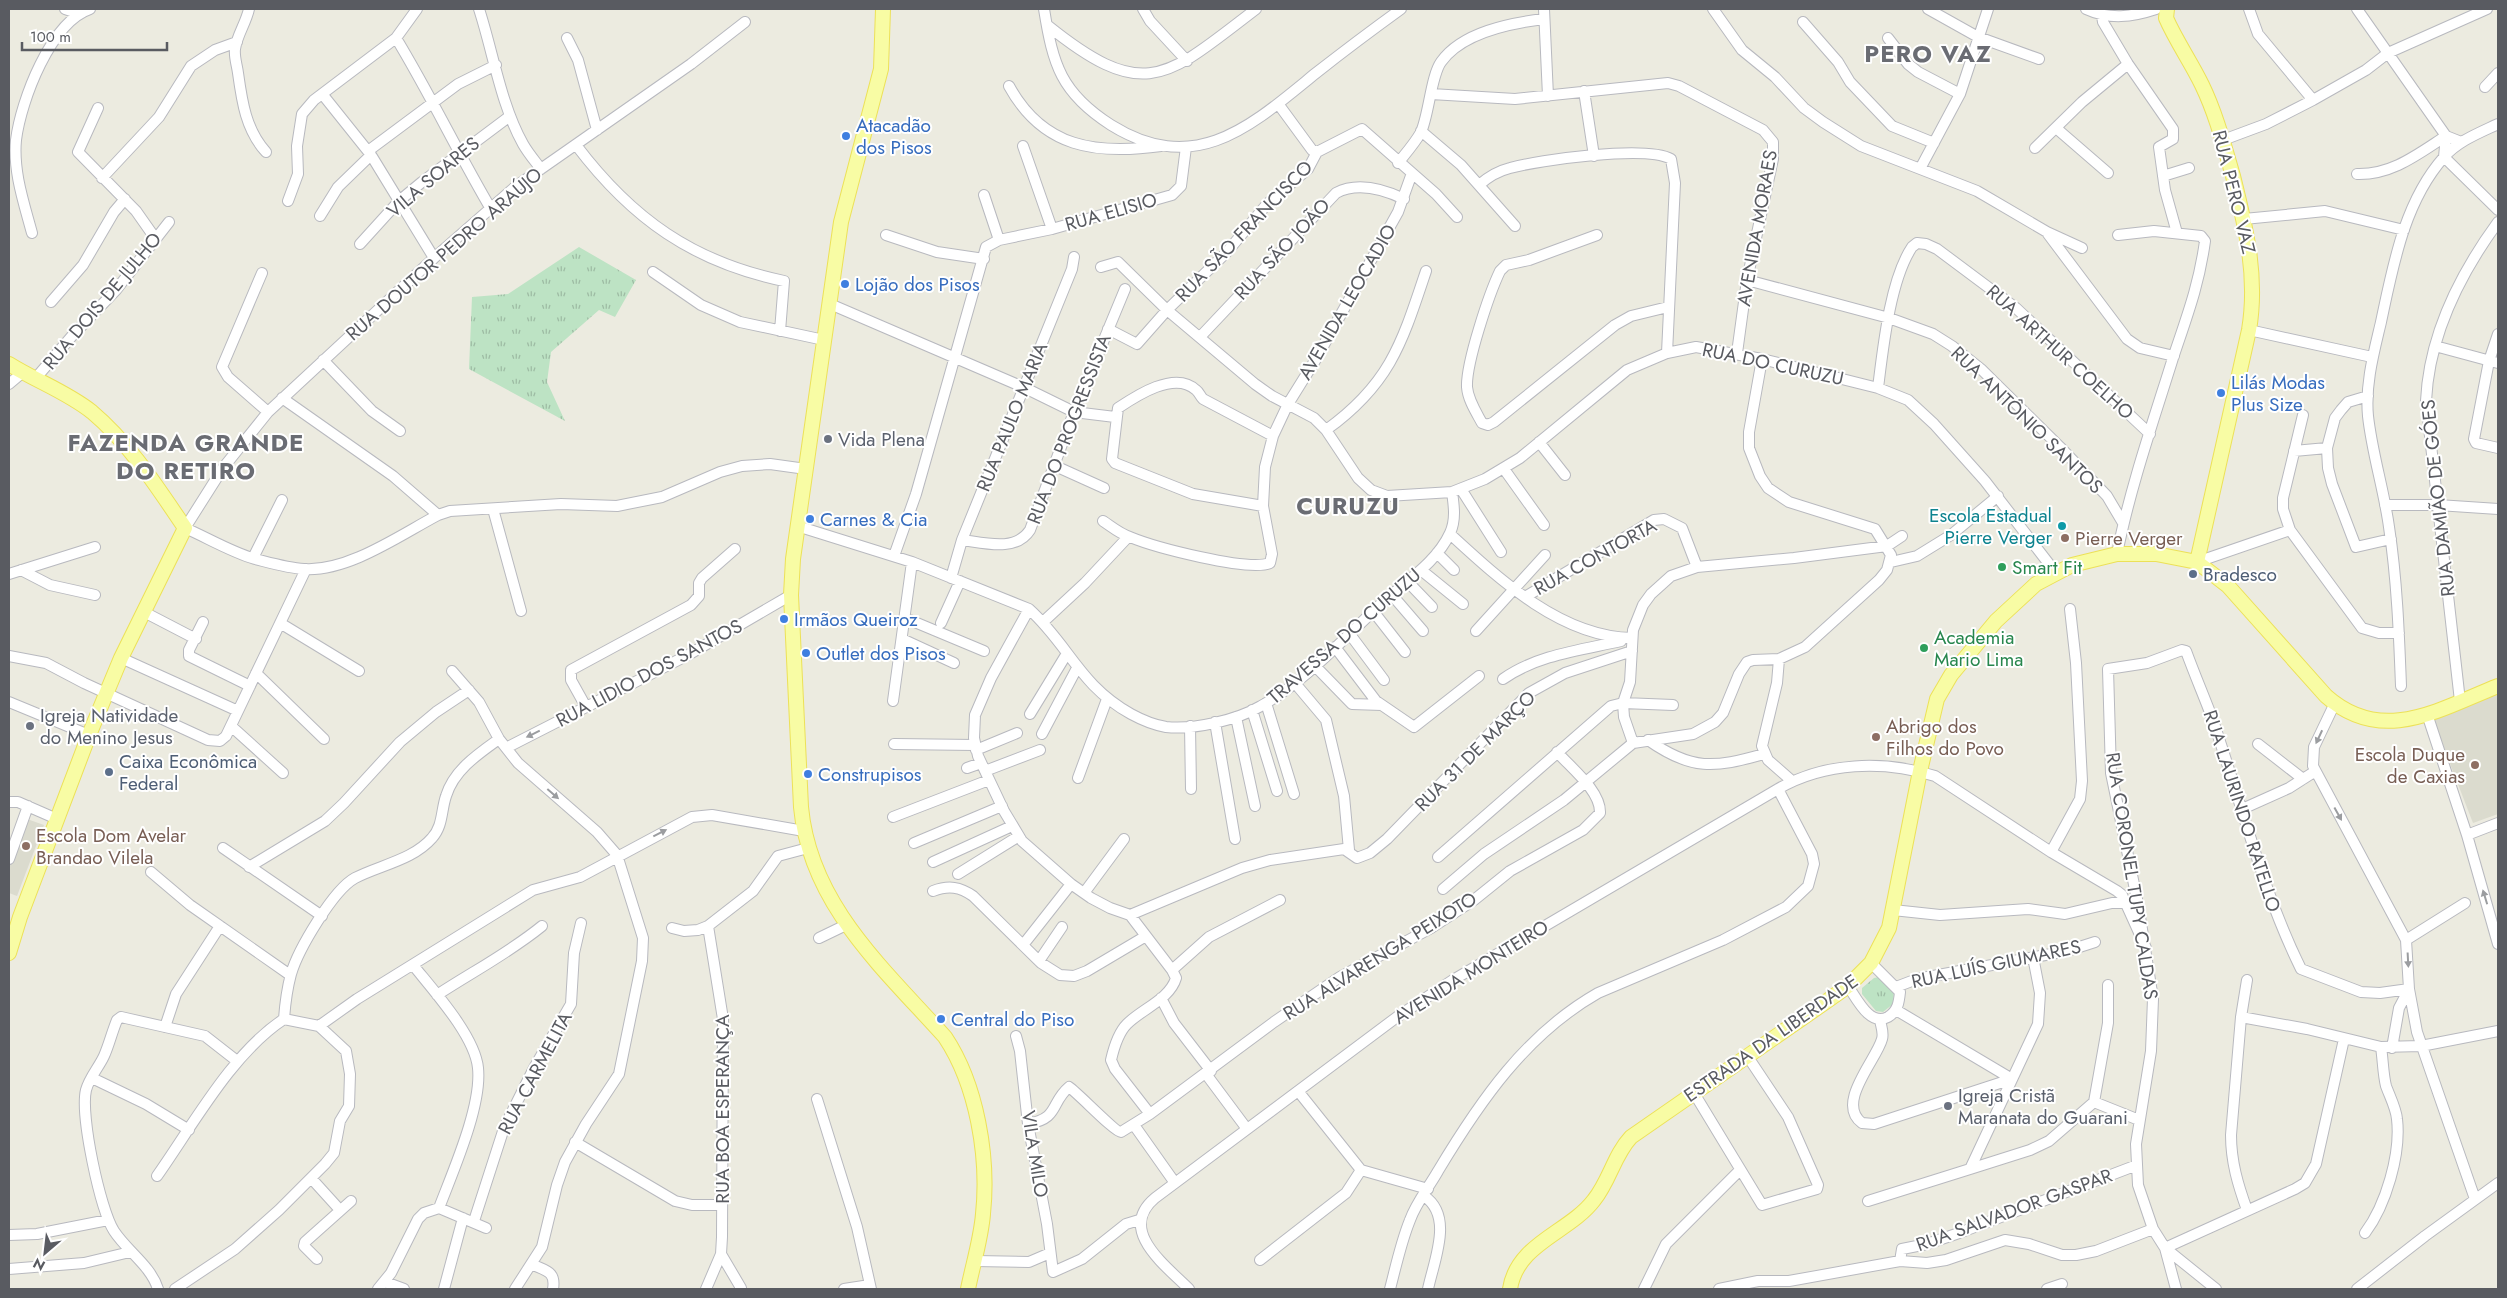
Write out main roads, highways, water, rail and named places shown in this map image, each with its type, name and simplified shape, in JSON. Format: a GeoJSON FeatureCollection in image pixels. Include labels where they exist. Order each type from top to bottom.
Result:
{"type":"FeatureCollection","features":[{"type":"Feature","properties":{"kind":"main road"},"geometry":{"type":"LineString","coordinates":[[883,9],[881,69],[846,200],[797,526],[791,595],[804,831],[808,848],[824,886],[848,924],[872,958],[945,1037],[954,1051],[968,1087],[978,1123],[984,1172],[983,1213],[968,1289]]}},
{"type":"Feature","properties":{"kind":"main road","name":"RUA PERO VAZ"},"geometry":{"type":"LineString","coordinates":[[2166,9],[2166,18],[2202,85],[2223,140],[2244,219],[2251,253],[2253,282],[2253,307],[2249,330],[2197,562]]}},
{"type":"Feature","properties":{"kind":"main road"},"geometry":{"type":"LineString","coordinates":[[9,364],[90,411],[110,430],[145,471],[185,528],[121,658],[89,735],[9,954]]}},
{"type":"Feature","properties":{"kind":"main road","name":"ESTRADA DA LIBERDADE"},"geometry":{"type":"LineString","coordinates":[[1510,1289],[1513,1276],[1525,1256],[1580,1215],[1595,1199],[1624,1145],[1640,1130],[1848,986],[1871,963],[1884,939],[1893,910],[1920,771],[1937,700],[1951,676],[2008,608],[2036,584],[2072,565],[2117,554],[2156,554],[2197,562],[2228,586],[2335,703],[2355,715],[2376,721],[2402,721],[2427,714],[2498,686]]}},
{"type":"Feature","properties":{"kind":"place","name":"Atacadão dos Pisos"},"geometry":{"type":"Point","coordinates":[846,136]}},
{"type":"Feature","properties":{"kind":"place","name":"Lojão dos Pisos"},"geometry":{"type":"Point","coordinates":[845,284]}},
{"type":"Feature","properties":{"kind":"place","name":"Lilás Modas Plus Size"},"geometry":{"type":"Point","coordinates":[2221,393]}},
{"type":"Feature","properties":{"kind":"place","name":"Vida Plena"},"geometry":{"type":"Point","coordinates":[828,439]}},
{"type":"Feature","properties":{"kind":"place","name":"Carnes & Cia"},"geometry":{"type":"Point","coordinates":[810,519]}},
{"type":"Feature","properties":{"kind":"place","name":"Escola Estadual Pierre Verger"},"geometry":{"type":"Point","coordinates":[2062,526]}},
{"type":"Feature","properties":{"kind":"place","name":"Pierre Verger"},"geometry":{"type":"Point","coordinates":[2065,538]}},
{"type":"Feature","properties":{"kind":"place","name":"Smart Fit"},"geometry":{"type":"Point","coordinates":[2002,567]}},
{"type":"Feature","properties":{"kind":"place","name":"Bradesco"},"geometry":{"type":"Point","coordinates":[2193,574]}},
{"type":"Feature","properties":{"kind":"place","name":"Irmãos Queiroz"},"geometry":{"type":"Point","coordinates":[784,619]}},
{"type":"Feature","properties":{"kind":"place","name":"Academia Mario Lima"},"geometry":{"type":"Point","coordinates":[1924,648]}},
{"type":"Feature","properties":{"kind":"place","name":"Outlet dos Pisos"},"geometry":{"type":"Point","coordinates":[806,653]}},
{"type":"Feature","properties":{"kind":"place","name":"Igreja Natividade do Menino Jesus"},"geometry":{"type":"Point","coordinates":[30,726]}},
{"type":"Feature","properties":{"kind":"place","name":"Abrigo dos Filhos do Povo"},"geometry":{"type":"Point","coordinates":[1876,737]}},
{"type":"Feature","properties":{"kind":"place","name":"Escola Duque de Caxias"},"geometry":{"type":"Point","coordinates":[2475,765]}},
{"type":"Feature","properties":{"kind":"place","name":"Caixa Econômica Federal"},"geometry":{"type":"Point","coordinates":[109,772]}},
{"type":"Feature","properties":{"kind":"place","name":"Construpisos"},"geometry":{"type":"Point","coordinates":[808,774]}},
{"type":"Feature","properties":{"kind":"place","name":"Escola Dom Avelar Brandao Vilela"},"geometry":{"type":"Point","coordinates":[26,846]}},
{"type":"Feature","properties":{"kind":"place","name":"Central do Piso"},"geometry":{"type":"Point","coordinates":[941,1019]}},
{"type":"Feature","properties":{"kind":"place","name":"Igreja Cristã Maranata do Guarani"},"geometry":{"type":"Point","coordinates":[1948,1106]}},
{"type":"Feature","properties":{"kind":"district","name":"PERO VAZ"},"geometry":{"type":"Point","coordinates":[1928,53]}},
{"type":"Feature","properties":{"kind":"district","name":"FAZENDA GRANDE DO RETIRO"},"geometry":{"type":"Point","coordinates":[186,456]}},
{"type":"Feature","properties":{"kind":"district","name":"CURUZU"},"geometry":{"type":"Point","coordinates":[1348,505]}}]}
